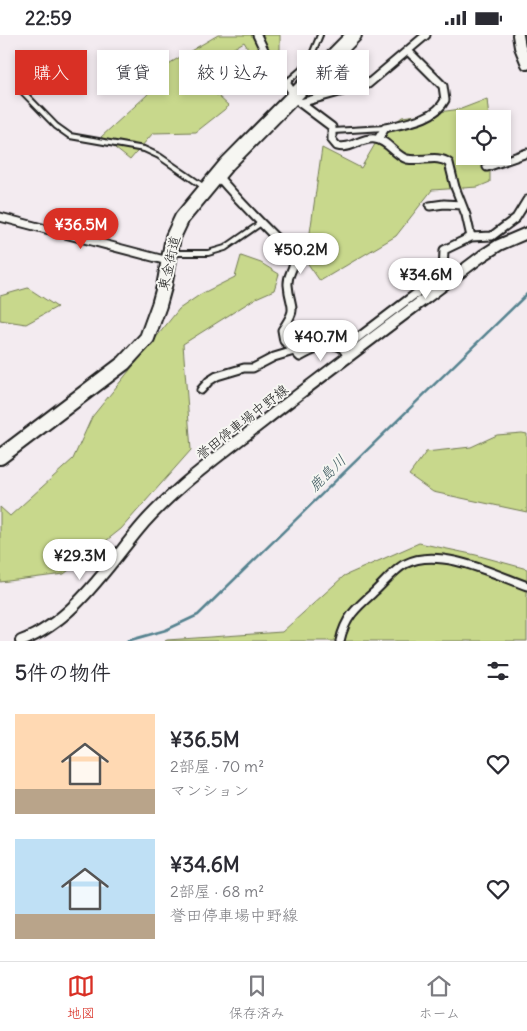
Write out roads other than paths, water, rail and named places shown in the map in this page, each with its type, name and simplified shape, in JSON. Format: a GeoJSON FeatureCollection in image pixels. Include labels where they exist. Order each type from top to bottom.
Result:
{"type":"FeatureCollection","features":[{"type":"Feature","properties":{"kind":"highway","name":"東金街道"},"geometry":{"type":"LineString","coordinates":[[0,457],[124,363],[147,338],[159,305],[173,237],[182,218],[217,175],[294,93],[354,35]]}},
{"type":"Feature","properties":{"kind":"main road"},"geometry":{"type":"LineString","coordinates":[[518,35],[520,47],[527,64]]}},
{"type":"Feature","properties":{"kind":"main road","name":"誉田停車場中野線"},"geometry":{"type":"LineString","coordinates":[[21,641],[31,637],[60,617],[84,596],[105,573],[140,528],[183,485],[346,353],[499,245],[527,233]]}},
{"type":"Feature","properties":{"kind":"street"},"geometry":{"type":"LineString","coordinates":[[257,35],[264,50]]}},
{"type":"Feature","properties":{"kind":"street"},"geometry":{"type":"LineString","coordinates":[[294,93],[368,84],[426,35]]}},
{"type":"Feature","properties":{"kind":"street"},"geometry":{"type":"LineString","coordinates":[[378,139],[385,128],[430,115],[438,111],[446,101],[443,86],[408,51]]}},
{"type":"Feature","properties":{"kind":"street"},"geometry":{"type":"LineString","coordinates":[[287,83],[308,110],[332,127],[332,140],[334,144],[342,148],[364,139],[378,139],[405,158],[413,160],[441,159],[449,163],[471,237]]}},
{"type":"Feature","properties":{"kind":"street"},"geometry":{"type":"LineString","coordinates":[[487,167],[527,153]]}},
{"type":"Feature","properties":{"kind":"street"},"geometry":{"type":"LineString","coordinates":[[217,175],[246,209],[292,253],[294,266],[288,277],[288,285],[293,308],[291,317],[282,331],[284,341],[300,357],[328,345],[337,345],[346,353],[443,273],[444,250],[471,237],[492,236],[516,218],[527,200]]}},
{"type":"Feature","properties":{"kind":"street"},"geometry":{"type":"LineString","coordinates":[[430,206],[444,204],[462,205]]}},
{"type":"Feature","properties":{"kind":"street"},"geometry":{"type":"LineString","coordinates":[[0,217],[169,257]]}},
{"type":"Feature","properties":{"kind":"street"},"geometry":{"type":"LineString","coordinates":[[492,236],[499,245]]}},
{"type":"Feature","properties":{"kind":"street"},"geometry":{"type":"LineString","coordinates":[[201,390],[209,381],[218,376],[244,368],[252,368],[274,357],[294,351]]}},
{"type":"Feature","properties":{"kind":"street"},"geometry":{"type":"LineString","coordinates":[[340,641],[349,615],[405,564],[424,558],[447,559],[527,585]]}},
{"type":"Feature","properties":{"kind":"lane"},"geometry":{"type":"LineString","coordinates":[[294,93],[301,70],[310,59],[320,35]]}},
{"type":"Feature","properties":{"kind":"lane"},"geometry":{"type":"LineString","coordinates":[[26,95],[56,126],[70,137],[144,149],[159,156],[206,188]]}},
{"type":"Feature","properties":{"kind":"lane"},"geometry":{"type":"LineString","coordinates":[[333,131],[385,128]]}},
{"type":"Feature","properties":{"kind":"lane"},"geometry":{"type":"LineString","coordinates":[[169,257],[208,253],[225,249],[261,223]]}},
{"type":"Feature","properties":{"kind":"waterway","name":"鹿島川"},"geometry":{"type":"LineString","coordinates":[[127,641],[166,630],[198,615],[527,294]]}}]}
